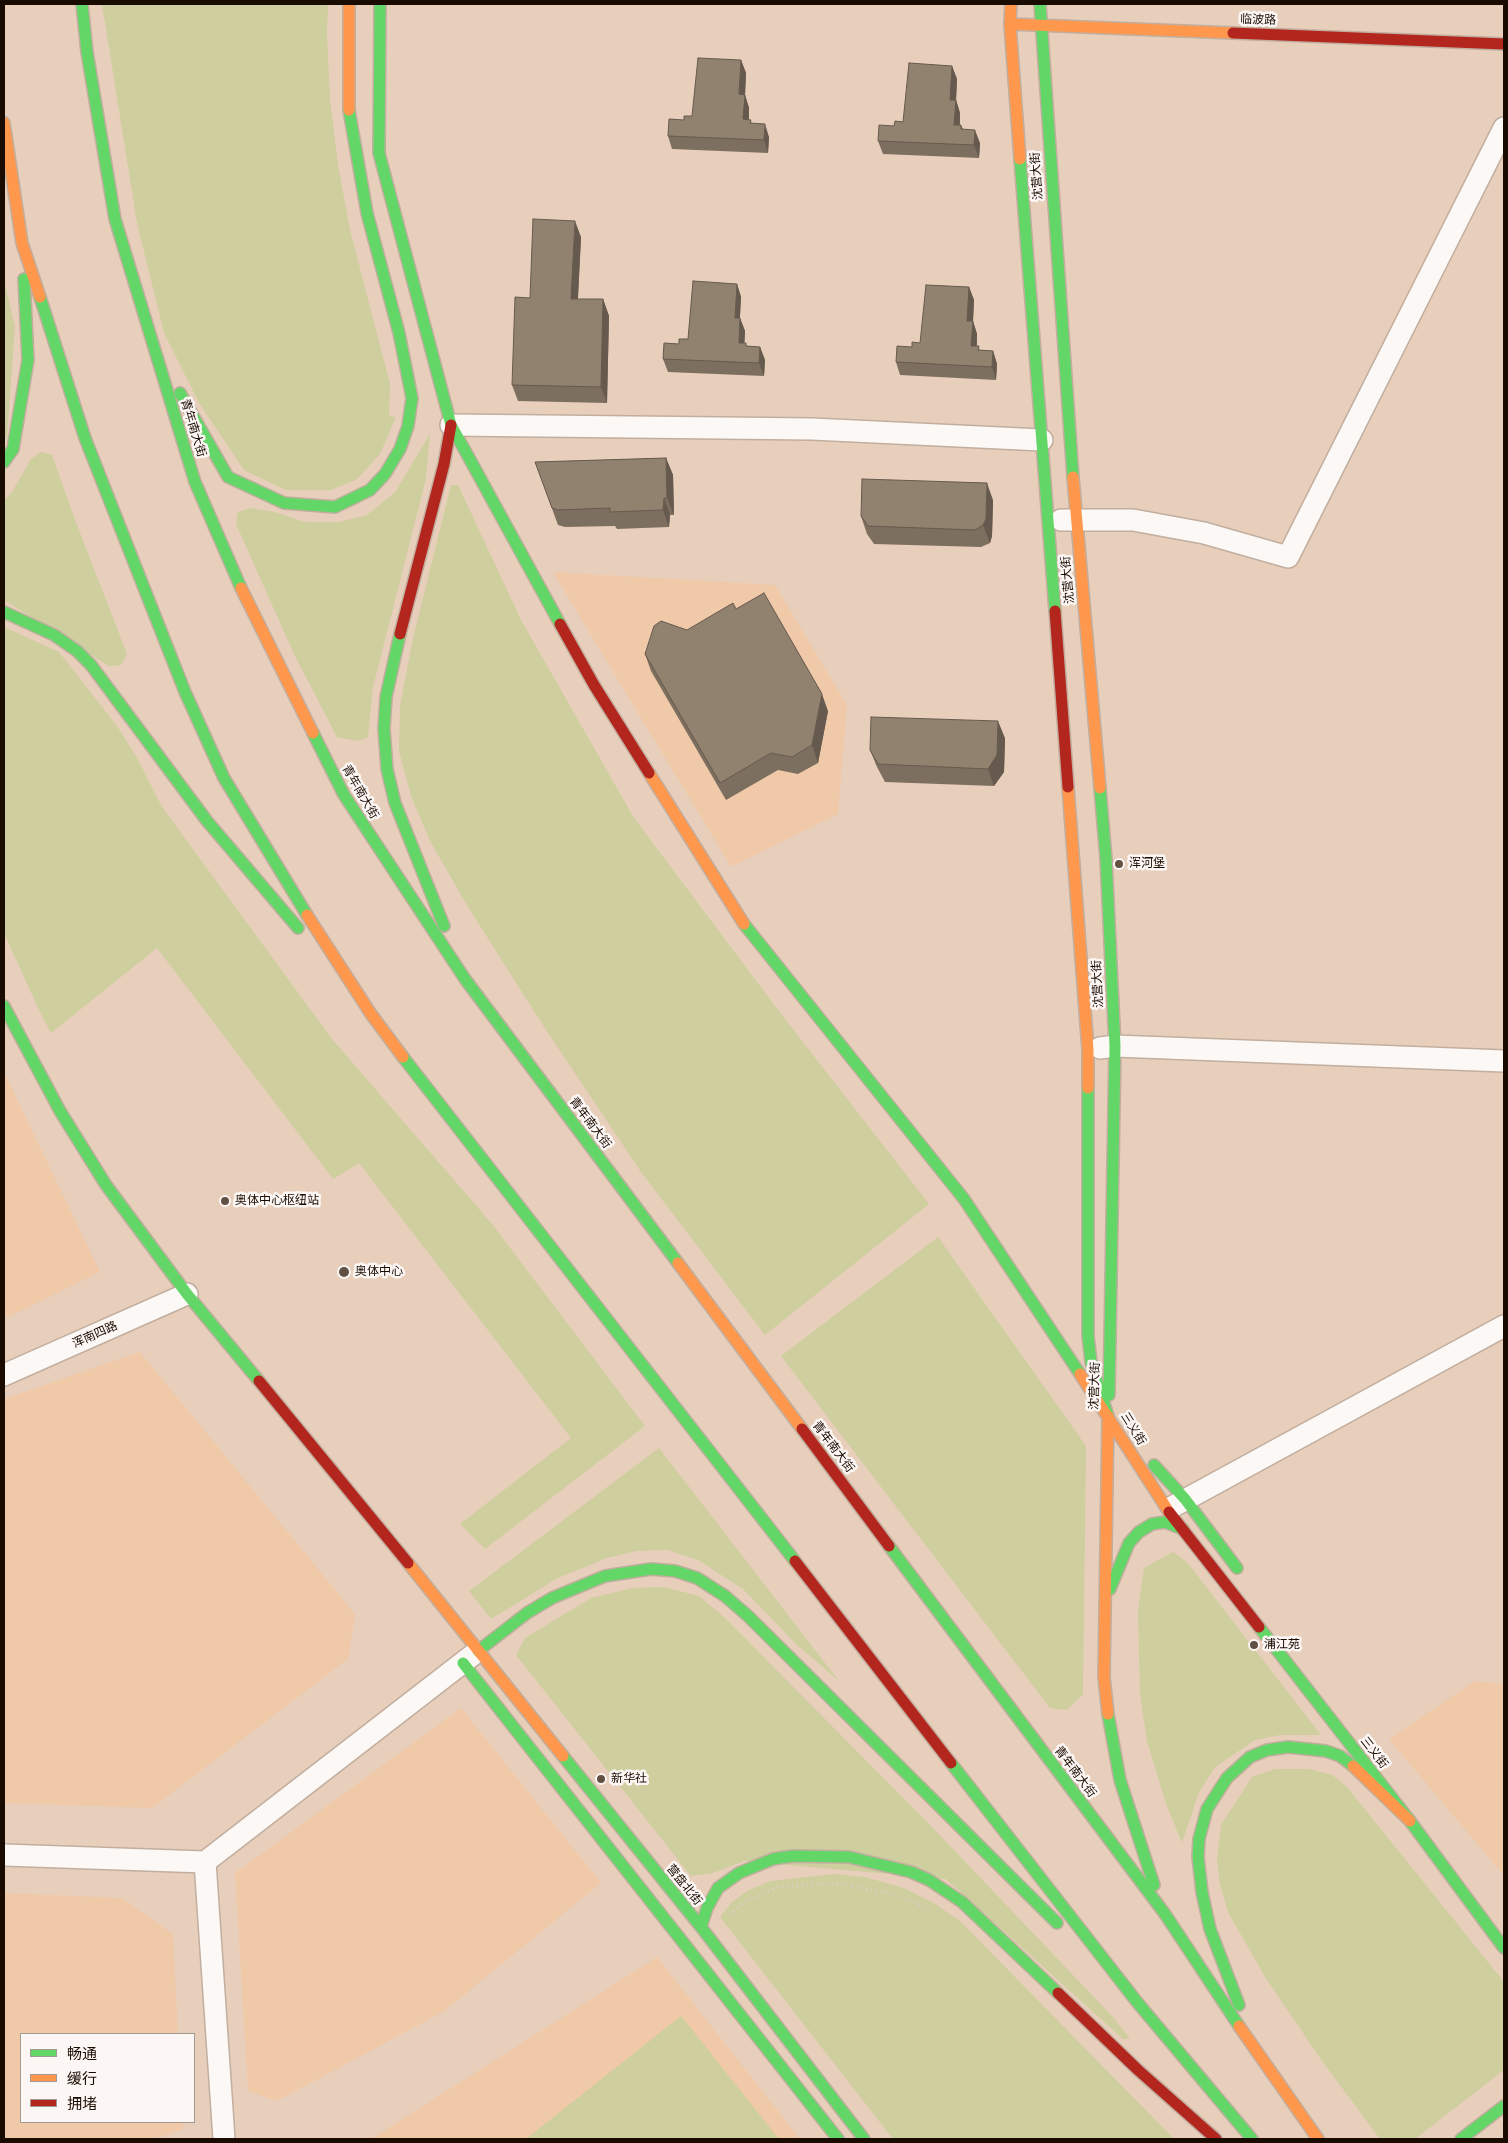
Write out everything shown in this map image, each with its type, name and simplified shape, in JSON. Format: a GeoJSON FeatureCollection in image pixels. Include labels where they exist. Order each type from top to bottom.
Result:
{"type":"FeatureCollection","features":[{"type":"Feature","properties":{"kind":"main road","name":"青年南大街"},"geometry":{"type":"LineString","coordinates":[[82,4],[87,52],[115,219],[195,482],[246,598],[344,795],[465,978],[1165,1914],[1257,2053],[1318,2139]]}},
{"type":"Feature","properties":{"kind":"main road"},"geometry":{"type":"LineString","coordinates":[[152,341],[228,476],[284,503],[336,507],[370,490],[385,474],[400,449],[408,426],[412,398],[399,334],[367,213],[349,117],[349,4]]}},
{"type":"Feature","properties":{"kind":"main road"},"geometry":{"type":"LineString","coordinates":[[380,4],[379,153],[451,425],[594,685],[740,920],[964,1200],[1108,1416],[1104,1677],[1111,1736],[1120,1780],[1132,1821],[1165,1914]]}},
{"type":"Feature","properties":{"kind":"main road","name":"沈营大街"},"geometry":{"type":"LineString","coordinates":[[1029,5],[1040,25],[1067,412],[1106,859],[1115,1046],[1108,1416],[1091,1362],[1088,1336],[1088,1050],[1010,24],[1029,5]]}},
{"type":"Feature","properties":{"kind":"main road","name":"临波路"},"geometry":{"type":"LineString","coordinates":[[1010,24],[1504,44]]}},
{"type":"Feature","properties":{"kind":"main road"},"geometry":{"type":"LineString","coordinates":[[4,123],[22,243],[28,360],[14,449],[4,462]]}},
{"type":"Feature","properties":{"kind":"main road"},"geometry":{"type":"LineString","coordinates":[[22,243],[85,438],[184,692],[224,778],[284,879],[370,1014]]}},
{"type":"Feature","properties":{"kind":"main road"},"geometry":{"type":"LineString","coordinates":[[451,425],[444,464],[392,669],[386,697],[384,729],[387,769],[395,803],[465,978]]}},
{"type":"Feature","properties":{"kind":"main road"},"geometry":{"type":"LineString","coordinates":[[4,612],[54,636],[77,651],[91,665],[207,821],[370,1014],[1137,2002],[1252,2139]]}},
{"type":"Feature","properties":{"kind":"main road"},"geometry":{"type":"LineString","coordinates":[[4,1006],[60,1111],[106,1185],[187,1294],[433,1594],[470,1656],[838,2139]]}},
{"type":"Feature","properties":{"kind":"main road","name":"三义街"},"geometry":{"type":"LineString","coordinates":[[1108,1416],[1176,1504],[1245,1579]]}},
{"type":"Feature","properties":{"kind":"main road","name":"三义街"},"geometry":{"type":"LineString","coordinates":[[1108,1416],[1176,1504],[1183,1529],[1410,1821],[1504,1948]]}},
{"type":"Feature","properties":{"kind":"main road"},"geometry":{"type":"LineString","coordinates":[[1104,1604],[1130,1543],[1139,1532],[1152,1524],[1165,1522],[1183,1529]]}},
{"type":"Feature","properties":{"kind":"main road"},"geometry":{"type":"LineString","coordinates":[[470,1656],[552,1598],[605,1576],[627,1571],[651,1569],[675,1571],[697,1578],[725,1596],[748,1616],[1137,2002]]}},
{"type":"Feature","properties":{"kind":"main road","name":"营盘北街"},"geometry":{"type":"LineString","coordinates":[[470,1656],[704,1932],[864,2139]]}},
{"type":"Feature","properties":{"kind":"main road"},"geometry":{"type":"LineString","coordinates":[[1257,2053],[1210,1929],[1202,1892],[1198,1857],[1199,1839],[1207,1809],[1215,1795],[1227,1778],[1250,1757],[1267,1750],[1288,1747],[1304,1748],[1340,1756],[1354,1766],[1410,1821]]}},
{"type":"Feature","properties":{"kind":"main road"},"geometry":{"type":"LineString","coordinates":[[704,1932],[707,1908],[718,1888],[739,1873],[772,1859],[817,1855],[850,1857],[910,1872],[929,1880],[962,1902],[1138,2070],[1216,2139]]}},
{"type":"Feature","properties":{"kind":"main road"},"geometry":{"type":"LineString","coordinates":[[1461,2139],[1504,2106]]}},
{"type":"Feature","properties":{"kind":"street"},"geometry":{"type":"LineString","coordinates":[[1048,520],[1133,520],[1204,533],[1288,557],[1504,128]]}},
{"type":"Feature","properties":{"kind":"street"},"geometry":{"type":"LineString","coordinates":[[451,425],[812,429],[1042,440]]}},
{"type":"Feature","properties":{"kind":"street"},"geometry":{"type":"LineString","coordinates":[[1088,1050],[1115,1046],[1504,1061]]}},
{"type":"Feature","properties":{"kind":"street","name":"浑南四路"},"geometry":{"type":"LineString","coordinates":[[4,1375],[187,1294]]}},
{"type":"Feature","properties":{"kind":"street"},"geometry":{"type":"LineString","coordinates":[[1176,1504],[1504,1326]]}},
{"type":"Feature","properties":{"kind":"street"},"geometry":{"type":"LineString","coordinates":[[4,1855],[205,1862],[470,1656]]}},
{"type":"Feature","properties":{"kind":"street"},"geometry":{"type":"LineString","coordinates":[[205,1862],[224,2139]]}},
{"type":"Feature","properties":{"kind":"path"},"geometry":{"type":"LineString","coordinates":[[433,1594],[656,1442]]}},
{"type":"Feature","properties":{"kind":"path"},"geometry":{"type":"LineString","coordinates":[[704,1932],[743,1903],[779,1887],[836,1883],[896,1895],[936,1913]]}},
{"type":"Feature","properties":{"kind":"shaded area"},"geometry":{"type":"Polygon","coordinates":[[[553,572],[775,585],[847,705],[838,814],[731,867],[553,572]]]}},
{"type":"Feature","properties":{"kind":"shaded area"},"geometry":{"type":"Polygon","coordinates":[[[4,1072],[100,1272],[4,1319],[4,1072]]]}},
{"type":"Feature","properties":{"kind":"shaded area"},"geometry":{"type":"Polygon","coordinates":[[[140,1352],[355,1614],[348,1659],[152,1808],[4,1803],[4,1399],[140,1352]]]}},
{"type":"Feature","properties":{"kind":"shaded area"},"geometry":{"type":"Polygon","coordinates":[[[1475,1681],[1504,1684],[1504,1876],[1389,1739],[1475,1681]]]}},
{"type":"Feature","properties":{"kind":"shaded area"},"geometry":{"type":"Polygon","coordinates":[[[461,1708],[601,1883],[443,2012],[277,2101],[248,2091],[235,1873],[461,1708]]]}},
{"type":"Feature","properties":{"kind":"shaded area"},"geometry":{"type":"Polygon","coordinates":[[[4,1893],[122,1898],[173,1934],[178,2033],[20,2033],[20,2123],[183,2123],[183,2129],[154,2139],[4,2139],[4,1893]]]}},
{"type":"Feature","properties":{"kind":"shaded area"},"geometry":{"type":"Polygon","coordinates":[[[657,1957],[800,2139],[371,2139],[657,1957]]]}},
{"type":"Feature","properties":{"kind":"green space"},"geometry":{"type":"Polygon","coordinates":[[[102,4],[328,4],[327,34],[330,99],[338,165],[350,230],[390,384],[389,416],[396,417],[380,454],[356,480],[331,490],[286,490],[244,470],[199,403],[164,333],[137,223],[102,4]]]}},
{"type":"Feature","properties":{"kind":"green space"},"geometry":{"type":"Polygon","coordinates":[[[4,280],[15,327],[7,437],[4,441],[4,280]]]}},
{"type":"Feature","properties":{"kind":"green space"},"geometry":{"type":"Polygon","coordinates":[[[430,434],[426,479],[373,687],[368,737],[358,741],[337,737],[294,654],[236,524],[238,512],[250,508],[275,512],[305,522],[339,522],[367,515],[395,492],[430,434]]]}},
{"type":"Feature","properties":{"kind":"green space"},"geometry":{"type":"Polygon","coordinates":[[[41,452],[52,455],[127,654],[121,665],[109,666],[4,600],[4,500],[12,492],[31,459],[41,452]]]}},
{"type":"Feature","properties":{"kind":"green space"},"geometry":{"type":"Polygon","coordinates":[[[451,485],[458,485],[521,620],[634,818],[778,1010],[929,1204],[765,1335],[641,1172],[546,1030],[468,907],[430,841],[411,796],[399,751],[400,706],[413,638],[451,485]]]}},
{"type":"Feature","properties":{"kind":"green space"},"geometry":{"type":"Polygon","coordinates":[[[4,627],[59,652],[117,726],[136,756],[162,807],[332,1039],[492,1224],[645,1426],[485,1549],[460,1524],[571,1438],[359,1163],[333,1179],[157,948],[51,1033],[39,1010],[4,933],[4,627]]]}},
{"type":"Feature","properties":{"kind":"green space"},"geometry":{"type":"Polygon","coordinates":[[[938,1237],[1086,1446],[1083,1694],[1067,1710],[1050,1708],[781,1356],[938,1237]]]}},
{"type":"Feature","properties":{"kind":"green space"},"geometry":{"type":"Polygon","coordinates":[[[659,1448],[839,1681],[797,1645],[743,1589],[698,1560],[667,1550],[637,1551],[607,1558],[556,1579],[491,1619],[469,1591],[659,1448]]]}},
{"type":"Feature","properties":{"kind":"green space"},"geometry":{"type":"Polygon","coordinates":[[[1173,1552],[1187,1562],[1321,1735],[1280,1735],[1255,1740],[1215,1767],[1199,1792],[1182,1843],[1165,1801],[1147,1741],[1140,1694],[1138,1612],[1144,1568],[1173,1552]]]}},
{"type":"Feature","properties":{"kind":"green space"},"geometry":{"type":"Polygon","coordinates":[[[664,1587],[699,1596],[724,1617],[932,1827],[1113,2017],[1130,2039],[1123,2039],[946,1879],[744,1861],[713,1873],[691,1876],[516,1655],[525,1638],[591,1598],[633,1588],[664,1587]]]}},
{"type":"Feature","properties":{"kind":"green space"},"geometry":{"type":"Polygon","coordinates":[[[1275,1769],[1309,1769],[1332,1775],[1347,1787],[1504,1982],[1504,2070],[1415,2139],[1380,2139],[1322,2061],[1265,1977],[1228,1912],[1220,1884],[1217,1858],[1221,1825],[1252,1777],[1275,1769]]]}},
{"type":"Feature","properties":{"kind":"green space"},"geometry":{"type":"Polygon","coordinates":[[[835,1874],[865,1877],[904,1888],[937,1905],[961,1922],[1174,2139],[893,2139],[720,1917],[732,1902],[749,1890],[770,1881],[835,1874]]]}},
{"type":"Feature","properties":{"kind":"green space"},"geometry":{"type":"Polygon","coordinates":[[[681,2016],[779,2139],[526,2139],[681,2016]]]}},
{"type":"Feature","properties":{"kind":"building"},"geometry":{"type":"Polygon","coordinates":[[[698,58],[741,60],[739,94],[745,95],[743,119],[751,120],[750,123],[765,124],[764,140],[668,136],[669,119],[684,120],[684,116],[692,116],[698,58]]]}},
{"type":"Feature","properties":{"kind":"building"},"geometry":{"type":"Polygon","coordinates":[[[909,63],[952,66],[950,100],[956,100],[954,125],[961,125],[961,129],[975,130],[974,145],[878,141],[879,125],[894,126],[895,121],[903,122],[909,63]]]}},
{"type":"Feature","properties":{"kind":"building"},"geometry":{"type":"Polygon","coordinates":[[[533,219],[575,221],[571,299],[603,299],[601,387],[512,385],[515,297],[530,298],[533,219]]]}},
{"type":"Feature","properties":{"kind":"building"},"geometry":{"type":"Polygon","coordinates":[[[693,281],[737,284],[735,318],[740,318],[739,343],[746,343],[746,346],[760,347],[759,363],[663,359],[664,343],[679,344],[679,339],[688,339],[693,281]]]}},
{"type":"Feature","properties":{"kind":"building"},"geometry":{"type":"Polygon","coordinates":[[[926,285],[969,287],[967,321],[973,321],[971,346],[979,346],[978,350],[993,351],[992,367],[896,362],[897,346],[912,347],[912,342],[920,343],[926,285]]]}},
{"type":"Feature","properties":{"kind":"building"},"geometry":{"type":"Polygon","coordinates":[[[666,458],[667,498],[664,498],[663,510],[610,512],[610,508],[558,510],[552,508],[535,462],[666,458]]]}},
{"type":"Feature","properties":{"kind":"building"},"geometry":{"type":"Polygon","coordinates":[[[862,479],[987,483],[986,519],[983,525],[975,530],[868,526],[861,516],[862,479]]]}},
{"type":"Feature","properties":{"kind":"building"},"geometry":{"type":"Polygon","coordinates":[[[764,593],[822,694],[812,745],[792,757],[771,753],[720,783],[645,654],[654,626],[661,621],[687,630],[733,603],[736,609],[764,593]]]}},
{"type":"Feature","properties":{"kind":"building"},"geometry":{"type":"Polygon","coordinates":[[[871,717],[998,721],[997,755],[988,769],[878,764],[870,750],[871,717]]]}},
{"type":"Feature","properties":{"kind":"traffic: fast"},"geometry":{"type":"LineString","coordinates":[[82,4],[87,52],[115,219],[195,482],[241,588]]}},
{"type":"Feature","properties":{"kind":"traffic: fast"},"geometry":{"type":"LineString","coordinates":[[380,4],[379,153],[451,425],[560,624]]}},
{"type":"Feature","properties":{"kind":"traffic: fast"},"geometry":{"type":"LineString","coordinates":[[1040,4],[1073,477]]}},
{"type":"Feature","properties":{"kind":"traffic: fast"},"geometry":{"type":"LineString","coordinates":[[180,393],[228,477],[284,503],[335,507],[370,490],[385,474],[400,449],[408,426],[412,398],[399,333],[367,213],[349,110]]}},
{"type":"Feature","properties":{"kind":"traffic: fast"},"geometry":{"type":"LineString","coordinates":[[1020,159],[1055,611]]}},
{"type":"Feature","properties":{"kind":"traffic: fast"},"geometry":{"type":"LineString","coordinates":[[4,462],[13,449],[28,360],[24,279]]}},
{"type":"Feature","properties":{"kind":"traffic: fast"},"geometry":{"type":"LineString","coordinates":[[40,297],[85,438],[185,692],[224,778],[307,915]]}},
{"type":"Feature","properties":{"kind":"traffic: fast"},"geometry":{"type":"LineString","coordinates":[[4,612],[54,635],[77,651],[91,665],[207,821],[298,928]]}},
{"type":"Feature","properties":{"kind":"traffic: fast"},"geometry":{"type":"LineString","coordinates":[[400,634],[386,697],[384,729],[387,769],[395,803],[444,926]]}},
{"type":"Feature","properties":{"kind":"traffic: fast"},"geometry":{"type":"LineString","coordinates":[[313,733],[344,795],[465,979],[678,1263]]}},
{"type":"Feature","properties":{"kind":"traffic: fast"},"geometry":{"type":"LineString","coordinates":[[1100,788],[1106,859],[1115,1046],[1109,1395]]}},
{"type":"Feature","properties":{"kind":"traffic: fast"},"geometry":{"type":"LineString","coordinates":[[744,924],[964,1199],[1080,1374]]}},
{"type":"Feature","properties":{"kind":"traffic: fast"},"geometry":{"type":"LineString","coordinates":[[4,1006],[60,1111],[106,1185],[187,1294],[259,1381]]}},
{"type":"Feature","properties":{"kind":"traffic: fast"},"geometry":{"type":"LineString","coordinates":[[403,1057],[795,1561]]}},
{"type":"Feature","properties":{"kind":"traffic: fast"},"geometry":{"type":"LineString","coordinates":[[1088,1088],[1088,1336],[1091,1362],[1108,1416]]}},
{"type":"Feature","properties":{"kind":"traffic: fast"},"geometry":{"type":"LineString","coordinates":[[1154,1465],[1185,1499],[1237,1568]]}},
{"type":"Feature","properties":{"kind":"traffic: fast"},"geometry":{"type":"LineString","coordinates":[[1110,1589],[1129,1543],[1139,1532],[1152,1524],[1165,1522],[1183,1529]]}},
{"type":"Feature","properties":{"kind":"traffic: fast"},"geometry":{"type":"LineString","coordinates":[[889,1546],[1165,1914],[1239,2026]]}},
{"type":"Feature","properties":{"kind":"traffic: fast"},"geometry":{"type":"LineString","coordinates":[[478,1651],[527,1613],[552,1598],[605,1576],[651,1569],[675,1571],[697,1578],[725,1596],[748,1616],[1057,1923]]}},
{"type":"Feature","properties":{"kind":"traffic: fast"},"geometry":{"type":"LineString","coordinates":[[1259,1627],[1410,1821],[1504,1948]]}},
{"type":"Feature","properties":{"kind":"traffic: fast"},"geometry":{"type":"LineString","coordinates":[[463,1663],[838,2139]]}},
{"type":"Feature","properties":{"kind":"traffic: fast"},"geometry":{"type":"LineString","coordinates":[[1108,1714],[1120,1780],[1154,1885]]}},
{"type":"Feature","properties":{"kind":"traffic: fast"},"geometry":{"type":"LineString","coordinates":[[1239,2005],[1210,1929],[1202,1892],[1198,1857],[1199,1839],[1207,1809],[1227,1778],[1250,1757],[1267,1750],[1288,1747],[1326,1751],[1340,1756],[1353,1766]]}},
{"type":"Feature","properties":{"kind":"traffic: fast"},"geometry":{"type":"LineString","coordinates":[[563,1756],[701,1927],[864,2139]]}},
{"type":"Feature","properties":{"kind":"traffic: fast"},"geometry":{"type":"LineString","coordinates":[[951,1763],[1137,2002],[1252,2139]]}},
{"type":"Feature","properties":{"kind":"traffic: fast"},"geometry":{"type":"LineString","coordinates":[[701,1927],[707,1908],[718,1888],[739,1873],[773,1859],[793,1856],[849,1857],[911,1872],[929,1880],[962,1902],[1058,1993]]}},
{"type":"Feature","properties":{"kind":"traffic: fast"},"geometry":{"type":"LineString","coordinates":[[1461,2139],[1504,2106]]}},
{"type":"Feature","properties":{"kind":"traffic: slow"},"geometry":{"type":"LineString","coordinates":[[349,4],[349,110]]}},
{"type":"Feature","properties":{"kind":"traffic: slow"},"geometry":{"type":"LineString","coordinates":[[1011,4],[1010,24],[1020,159]]}},
{"type":"Feature","properties":{"kind":"traffic: slow"},"geometry":{"type":"LineString","coordinates":[[1010,24],[1233,33]]}},
{"type":"Feature","properties":{"kind":"traffic: slow"},"geometry":{"type":"LineString","coordinates":[[4,123],[22,243],[40,297]]}},
{"type":"Feature","properties":{"kind":"traffic: slow"},"geometry":{"type":"LineString","coordinates":[[1073,477],[1100,788]]}},
{"type":"Feature","properties":{"kind":"traffic: slow"},"geometry":{"type":"LineString","coordinates":[[241,588],[313,733]]}},
{"type":"Feature","properties":{"kind":"traffic: slow"},"geometry":{"type":"LineString","coordinates":[[649,773],[744,924]]}},
{"type":"Feature","properties":{"kind":"traffic: slow"},"geometry":{"type":"LineString","coordinates":[[1068,787],[1088,1050],[1088,1088]]}},
{"type":"Feature","properties":{"kind":"traffic: slow"},"geometry":{"type":"LineString","coordinates":[[307,915],[371,1014],[403,1057]]}},
{"type":"Feature","properties":{"kind":"traffic: slow"},"geometry":{"type":"LineString","coordinates":[[678,1263],[802,1429]]}},
{"type":"Feature","properties":{"kind":"traffic: slow"},"geometry":{"type":"LineString","coordinates":[[1080,1374],[1169,1512]]}},
{"type":"Feature","properties":{"kind":"traffic: slow"},"geometry":{"type":"LineString","coordinates":[[1108,1416],[1104,1677],[1108,1714]]}},
{"type":"Feature","properties":{"kind":"traffic: slow"},"geometry":{"type":"LineString","coordinates":[[408,1563],[563,1756]]}},
{"type":"Feature","properties":{"kind":"traffic: slow"},"geometry":{"type":"LineString","coordinates":[[1353,1766],[1410,1821]]}},
{"type":"Feature","properties":{"kind":"traffic: slow"},"geometry":{"type":"LineString","coordinates":[[1239,2026],[1318,2139]]}},
{"type":"Feature","properties":{"kind":"traffic: jam"},"geometry":{"type":"LineString","coordinates":[[1233,33],[1504,44]]}},
{"type":"Feature","properties":{"kind":"traffic: jam"},"geometry":{"type":"LineString","coordinates":[[400,634],[444,464],[451,425]]}},
{"type":"Feature","properties":{"kind":"traffic: jam"},"geometry":{"type":"LineString","coordinates":[[1055,611],[1068,787]]}},
{"type":"Feature","properties":{"kind":"traffic: jam"},"geometry":{"type":"LineString","coordinates":[[560,624],[594,685],[649,773]]}},
{"type":"Feature","properties":{"kind":"traffic: jam"},"geometry":{"type":"LineString","coordinates":[[259,1381],[408,1563]]}},
{"type":"Feature","properties":{"kind":"traffic: jam"},"geometry":{"type":"LineString","coordinates":[[802,1429],[889,1546]]}},
{"type":"Feature","properties":{"kind":"traffic: jam"},"geometry":{"type":"LineString","coordinates":[[1169,1512],[1259,1627]]}},
{"type":"Feature","properties":{"kind":"traffic: jam"},"geometry":{"type":"LineString","coordinates":[[795,1561],[951,1763]]}},
{"type":"Feature","properties":{"kind":"traffic: jam"},"geometry":{"type":"LineString","coordinates":[[1058,1993],[1138,2070],[1216,2139]]}},
{"type":"Feature","properties":{"kind":"place","name":"浑河堡"},"geometry":{"type":"Point","coordinates":[1119,864]}},
{"type":"Feature","properties":{"kind":"place","name":"奥体中心枢纽站"},"geometry":{"type":"Point","coordinates":[225,1201]}},
{"type":"Feature","properties":{"kind":"place","name":"奥体中心"},"geometry":{"type":"Point","coordinates":[344,1272]}},
{"type":"Feature","properties":{"kind":"place","name":"浦江苑"},"geometry":{"type":"Point","coordinates":[1254,1645]}},
{"type":"Feature","properties":{"kind":"place","name":"新华社"},"geometry":{"type":"Point","coordinates":[601,1779]}}]}
